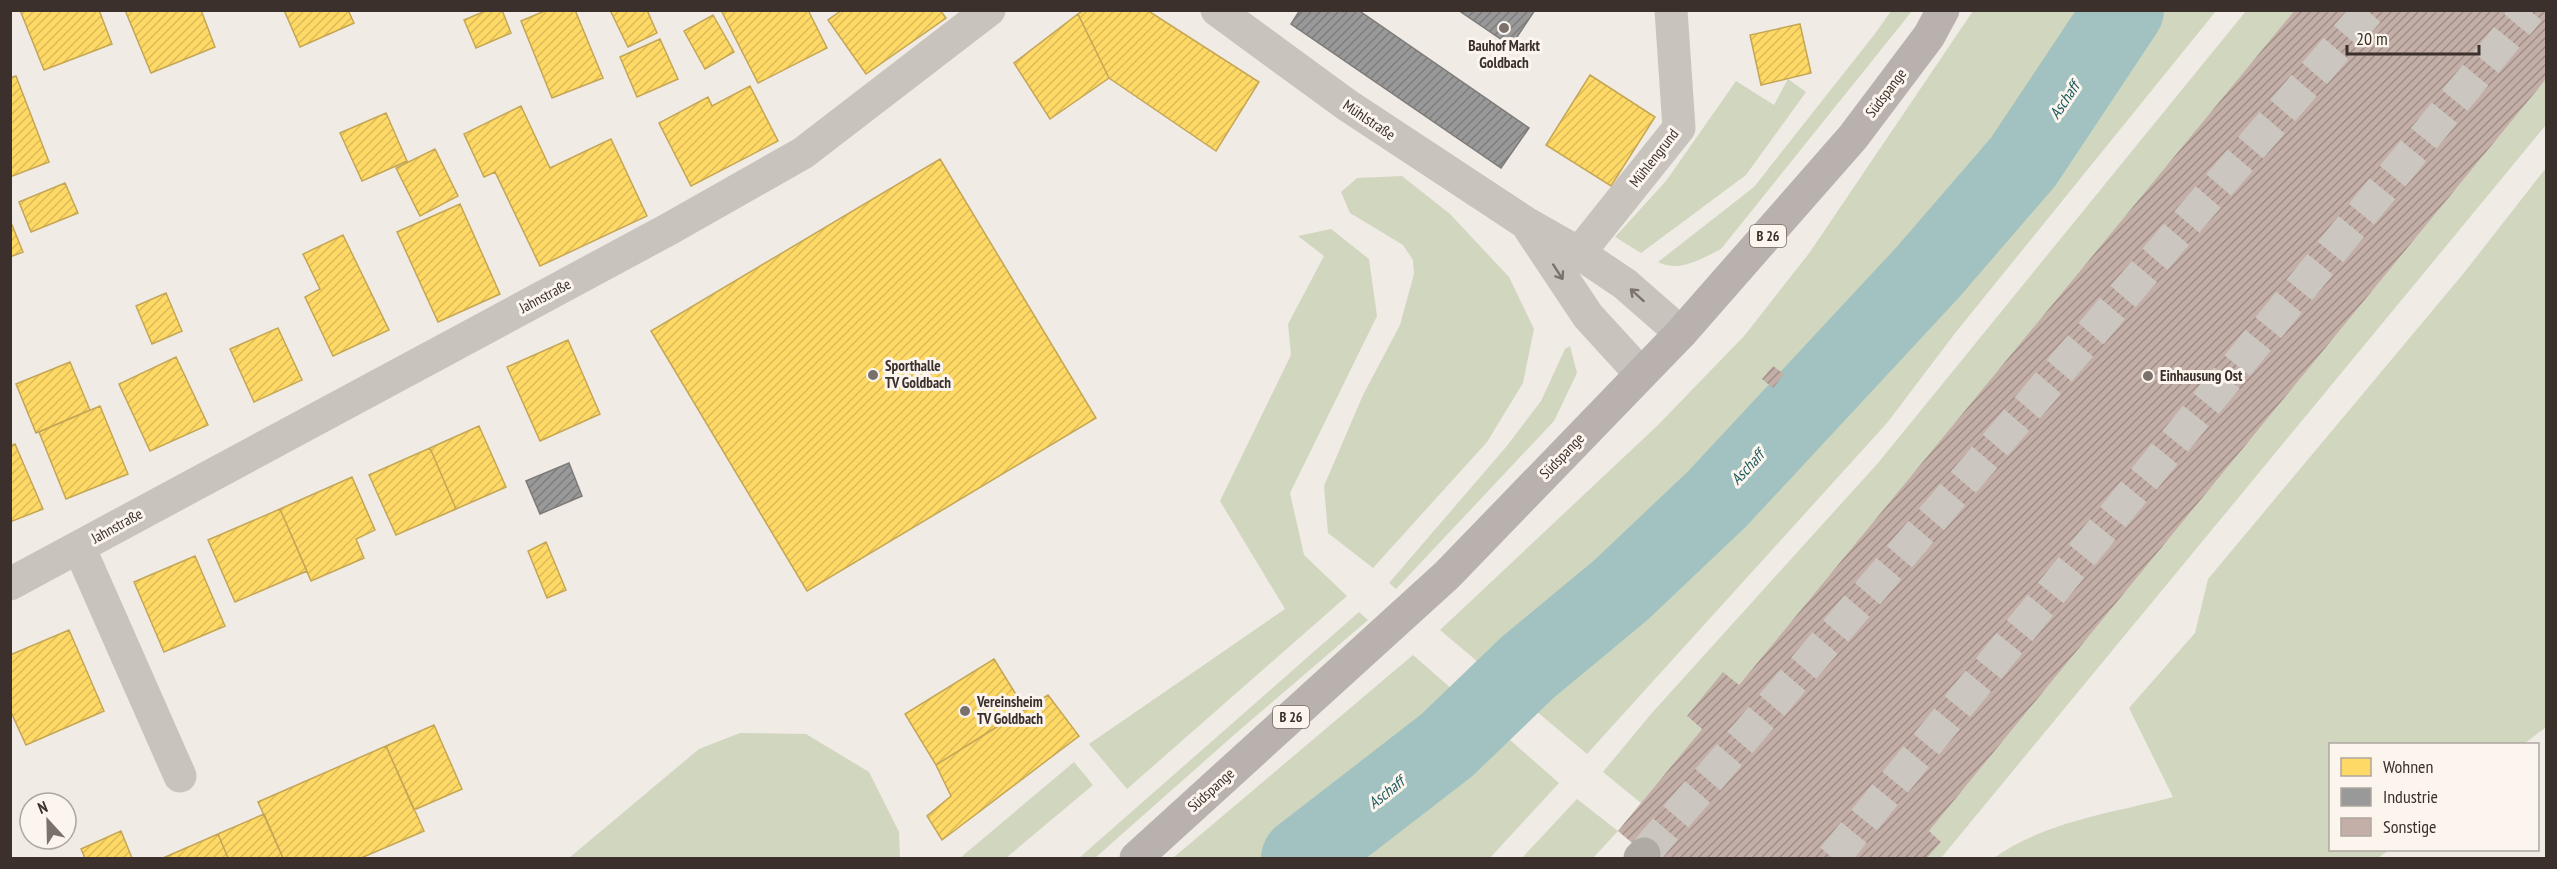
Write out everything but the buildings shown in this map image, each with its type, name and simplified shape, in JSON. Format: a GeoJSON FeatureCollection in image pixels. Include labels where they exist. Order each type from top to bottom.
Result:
{"type":"FeatureCollection","features":[{"type":"Feature","properties":{"kind":"main road","name":"Südspange"},"geometry":{"type":"LineString","coordinates":[[1136,858],[1447,575],[1681,333],[1853,137],[1929,36],[1943,10]]}},
{"type":"Feature","properties":{"kind":"street","name":"Jahnstraße"},"geometry":{"type":"LineString","coordinates":[[10,584],[669,229],[803,153],[988,10]]}},
{"type":"Feature","properties":{"kind":"street","name":"Mühlstraße"},"geometry":{"type":"LineString","coordinates":[[1217,10],[1347,105],[1526,223],[1579,253],[1625,284],[1681,333]]}},
{"type":"Feature","properties":{"kind":"street","name":"Mühlengrund"},"geometry":{"type":"LineString","coordinates":[[1579,253],[1679,128],[1671,10]]}},
{"type":"Feature","properties":{"kind":"street","name":"Mühlstraße"},"geometry":{"type":"LineString","coordinates":[[1526,223],[1588,316],[1641,374]]}},
{"type":"Feature","properties":{"kind":"street","name":"Jahnstraße"},"geometry":{"type":"LineString","coordinates":[[79,547],[180,776]]}},
{"type":"Feature","properties":{"kind":"green space"},"geometry":{"type":"Polygon","coordinates":[[[1891,11],[1912,11],[1721,249],[1682,265],[1666,265],[1658,262],[1754,187],[1891,11]]]}},
{"type":"Feature","properties":{"kind":"green space"},"geometry":{"type":"Polygon","coordinates":[[[1973,11],[2216,11],[1956,332],[1887,423],[1587,754],[1440,630],[1657,426],[1745,335],[1810,252],[1973,11]],[[1878,301],[1761,475],[1913,309],[1878,301]]]}},
{"type":"Feature","properties":{"kind":"green space"},"geometry":{"type":"Polygon","coordinates":[[[2246,11],[2295,11],[1739,685],[1687,716],[1702,729],[1641,803],[1603,772],[1651,714],[1878,463],[2246,11]]]}},
{"type":"Feature","properties":{"kind":"green space"},"geometry":{"type":"Polygon","coordinates":[[[1788,79],[1806,92],[1746,175],[1641,253],[1615,237],[1666,181],[1736,81],[1774,105],[1788,79]]]}},
{"type":"Feature","properties":{"kind":"green space"},"geometry":{"type":"Polygon","coordinates":[[[2546,79],[2546,125],[1941,858],[1927,858],[1941,842],[1929,831],[2546,79]]]}},
{"type":"Feature","properties":{"kind":"green space"},"geometry":{"type":"Polygon","coordinates":[[[2546,168],[2546,727],[2525,743],[2329,743],[2329,851],[2388,851],[2378,858],[1994,858],[2014,845],[2058,827],[2173,797],[2129,708],[2195,633],[2208,579],[2463,274],[2546,168]]]}},
{"type":"Feature","properties":{"kind":"green space"},"geometry":{"type":"Polygon","coordinates":[[[1402,176],[1450,214],[1509,277],[1534,329],[1523,383],[1487,442],[1373,568],[1328,533],[1324,486],[1363,395],[1400,325],[1414,274],[1413,260],[1403,245],[1350,213],[1341,192],[1357,178],[1402,176]]]}},
{"type":"Feature","properties":{"kind":"green space"},"geometry":{"type":"Polygon","coordinates":[[[1331,229],[1369,259],[1377,316],[1290,493],[1304,555],[1347,596],[1127,789],[1089,744],[1285,609],[1220,501],[1291,355],[1288,324],[1324,256],[1298,236],[1331,229]]]}},
{"type":"Feature","properties":{"kind":"green space"},"geometry":{"type":"Polygon","coordinates":[[[1570,346],[1577,373],[1554,421],[1396,589],[1389,583],[1506,447],[1541,401],[1565,349],[1570,346]]]}},
{"type":"Feature","properties":{"kind":"green space"},"geometry":{"type":"Polygon","coordinates":[[[1359,612],[1368,620],[1095,858],[1079,858],[1359,612]]]}},
{"type":"Feature","properties":{"kind":"green space"},"geometry":{"type":"Polygon","coordinates":[[[1413,655],[1559,783],[1490,858],[1173,858],[1413,655]]]}},
{"type":"Feature","properties":{"kind":"green space"},"geometry":{"type":"Polygon","coordinates":[[[740,733],[806,734],[869,772],[899,832],[900,858],[569,858],[699,749],[740,733]]]}},
{"type":"Feature","properties":{"kind":"green space"},"geometry":{"type":"Polygon","coordinates":[[[1074,762],[1093,785],[1006,858],[960,858],[1074,762]]]}},
{"type":"Feature","properties":{"kind":"green space"},"geometry":{"type":"Polygon","coordinates":[[[1577,799],[1618,831],[1593,858],[1522,858],[1577,799]]]}},
{"type":"Feature","properties":{"kind":"water"},"geometry":{"type":"Polygon","coordinates":[[[1879,300],[1913,309],[1761,475],[1748,446],[1852,337],[1879,300]]]}},
{"type":"Feature","properties":{"kind":"waterway","name":"Aschaff"},"geometry":{"type":"LineString","coordinates":[[1301,858],[1447,745],[1527,668],[1621,590],[1717,499],[1928,272],[2023,162],[2124,10]]}},
{"type":"Feature","properties":{"kind":"tunnel"},"geometry":{"type":"LineString","coordinates":[[1644,854],[2369,10]]}},
{"type":"Feature","properties":{"kind":"tunnel"},"geometry":{"type":"LineString","coordinates":[[1833,858],[2529,10]]}},
{"type":"Feature","properties":{"kind":"place","name":"Bauhof Markt Goldbach"},"geometry":{"type":"Point","coordinates":[1504,28]}},
{"type":"Feature","properties":{"kind":"place","name":"Sporthalle TV Goldbach"},"geometry":{"type":"Point","coordinates":[873,375]}},
{"type":"Feature","properties":{"kind":"place","name":"Einhausung Ost"},"geometry":{"type":"Point","coordinates":[2148,376]}},
{"type":"Feature","properties":{"kind":"place","name":"Vereinsheim TV Goldbach"},"geometry":{"type":"Point","coordinates":[965,711]}}]}
